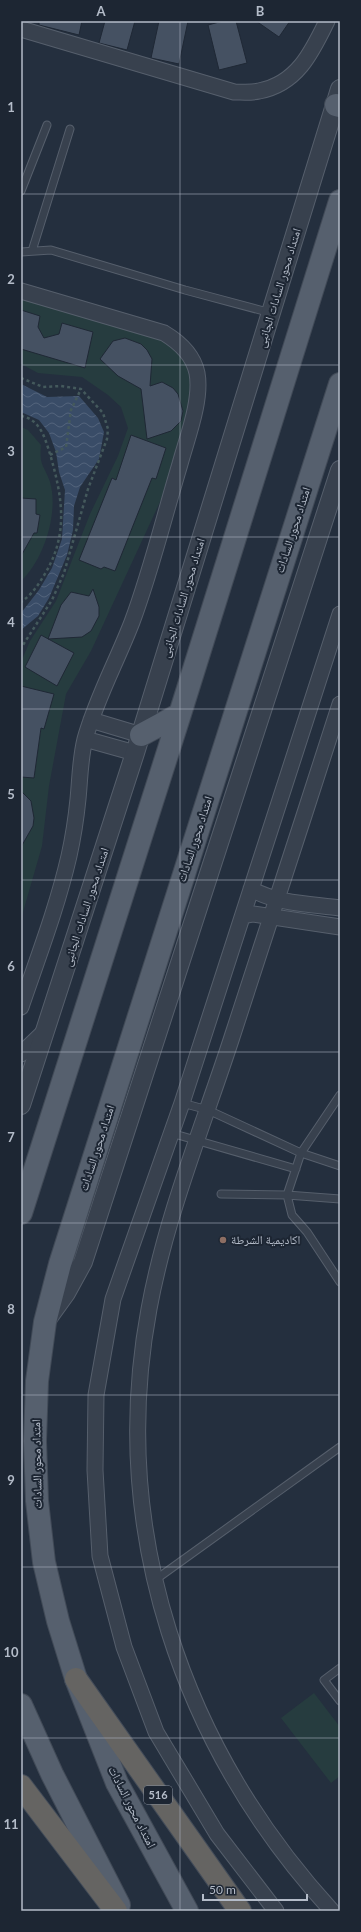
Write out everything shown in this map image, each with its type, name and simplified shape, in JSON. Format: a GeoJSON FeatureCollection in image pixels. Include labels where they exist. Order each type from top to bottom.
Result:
{"type":"FeatureCollection","features":[{"type":"Feature","properties":{"kind":"highway","name":"516"},"geometry":{"type":"LineString","coordinates":[[76,1679],[240,1911]]}},
{"type":"Feature","properties":{"kind":"highway"},"geometry":{"type":"LineString","coordinates":[[21,1786],[116,1911]]}},
{"type":"Feature","properties":{"kind":"main road"},"geometry":{"type":"LineString","coordinates":[[21,1213],[180,714],[340,201]]}},
{"type":"Feature","properties":{"kind":"main road","name":"امتداد محور السادات"},"geometry":{"type":"LineString","coordinates":[[187,1911],[117,1783],[76,1679],[58,1621],[48,1577],[37,1501],[35,1441],[37,1381],[46,1322],[60,1264],[340,384]]}},
{"type":"Feature","properties":{"kind":"main road"},"geometry":{"type":"LineString","coordinates":[[138,744],[180,714]]}},
{"type":"Feature","properties":{"kind":"main road"},"geometry":{"type":"LineString","coordinates":[[21,1705],[52,1774],[122,1911]]}},
{"type":"Feature","properties":{"kind":"street"},"geometry":{"type":"LineString","coordinates":[[21,29],[234,92],[259,91],[282,82],[302,67],[315,46],[327,21]]}},
{"type":"Feature","properties":{"kind":"street","name":"امتداد محور السادات الجانبى"},"geometry":{"type":"LineString","coordinates":[[21,1105],[28,1061],[47,1029],[138,744],[271,313],[339,100]]}},
{"type":"Feature","properties":{"kind":"street"},"geometry":{"type":"LineString","coordinates":[[21,290],[164,332],[176,340],[185,349],[193,361],[197,374],[197,390],[191,424],[147,580],[132,622],[91,720],[85,739],[79,773],[74,828],[68,857],[51,920],[21,1007]]}},
{"type":"Feature","properties":{"kind":"street"},"geometry":{"type":"LineString","coordinates":[[46,1322],[66,1293],[83,1262],[340,470]]}},
{"type":"Feature","properties":{"kind":"street"},"geometry":{"type":"LineString","coordinates":[[276,1911],[217,1834],[156,1732],[124,1647],[100,1556],[95,1470],[96,1395],[113,1299],[182,1103],[340,614]]}},
{"type":"Feature","properties":{"kind":"street"},"geometry":{"type":"LineString","coordinates":[[332,1911],[280,1850],[228,1770],[204,1724],[182,1673],[169,1636],[155,1580],[141,1493],[138,1448],[142,1356],[155,1279],[196,1141],[208,1110],[272,918],[340,704]]}},
{"type":"Feature","properties":{"kind":"street"},"geometry":{"type":"LineString","coordinates":[[91,720],[138,744]]}},
{"type":"Feature","properties":{"kind":"street"},"geometry":{"type":"LineString","coordinates":[[85,739],[138,744]]}},
{"type":"Feature","properties":{"kind":"street"},"geometry":{"type":"LineString","coordinates":[[251,889],[262,895],[277,900],[340,908]]}},
{"type":"Feature","properties":{"kind":"street"},"geometry":{"type":"LineString","coordinates":[[243,916],[253,914],[340,927]]}},
{"type":"Feature","properties":{"kind":"lane"},"geometry":{"type":"LineString","coordinates":[[21,191],[47,124]]}},
{"type":"Feature","properties":{"kind":"lane"},"geometry":{"type":"LineString","coordinates":[[32,251],[70,129]]}},
{"type":"Feature","properties":{"kind":"lane"},"geometry":{"type":"LineString","coordinates":[[21,252],[51,250],[185,290],[271,313]]}},
{"type":"Feature","properties":{"kind":"lane"},"geometry":{"type":"LineString","coordinates":[[340,1095],[301,1153],[287,1195],[292,1215],[307,1232],[340,1282]]}},
{"type":"Feature","properties":{"kind":"lane"},"geometry":{"type":"LineString","coordinates":[[182,1103],[208,1110],[301,1153],[340,1166]]}},
{"type":"Feature","properties":{"kind":"lane"},"geometry":{"type":"LineString","coordinates":[[171,1133],[296,1169]]}},
{"type":"Feature","properties":{"kind":"lane"},"geometry":{"type":"LineString","coordinates":[[221,1194],[287,1195],[340,1199]]}},
{"type":"Feature","properties":{"kind":"lane"},"geometry":{"type":"LineString","coordinates":[[155,1580],[340,1447]]}},
{"type":"Feature","properties":{"kind":"lane"},"geometry":{"type":"LineString","coordinates":[[340,1668],[324,1680],[340,1701]]}},
{"type":"Feature","properties":{"kind":"path"},"geometry":{"type":"LineString","coordinates":[[21,378],[43,387],[61,386],[81,389],[103,413],[108,429],[107,439],[88,490],[64,574],[52,600],[21,648]]}},
{"type":"Feature","properties":{"kind":"path"},"geometry":{"type":"LineString","coordinates":[[50,455],[66,447],[70,410],[81,389]]}},
{"type":"Feature","properties":{"kind":"path"},"geometry":{"type":"LineString","coordinates":[[21,416],[29,417],[37,424],[46,439],[60,490],[62,504],[59,538],[47,570],[28,598],[21,602]]}},
{"type":"Feature","properties":{"kind":"green space"},"geometry":{"type":"Polygon","coordinates":[[[21,297],[174,344],[193,380],[194,401],[165,491],[91,651],[66,694],[49,786],[42,846],[21,919],[21,662],[30,641],[56,601],[90,514],[118,456],[128,428],[121,407],[108,395],[82,377],[38,373],[21,364],[21,297]]]}},
{"type":"Feature","properties":{"kind":"green space"},"geometry":{"type":"Polygon","coordinates":[[[21,427],[28,430],[41,445],[41,462],[50,482],[52,507],[48,535],[43,548],[29,572],[21,581],[21,427]]]}},
{"type":"Feature","properties":{"kind":"green space"},"geometry":{"type":"Polygon","coordinates":[[[314,1693],[340,1727],[340,1776],[331,1783],[281,1718],[314,1693]]]}},
{"type":"Feature","properties":{"kind":"water"},"geometry":{"type":"Polygon","coordinates":[[[21,384],[47,397],[79,396],[98,418],[104,432],[99,459],[80,487],[74,506],[73,530],[67,555],[49,598],[38,616],[21,630],[21,613],[39,590],[52,568],[62,539],[65,490],[59,472],[56,452],[49,433],[39,420],[21,412],[21,384]]]}},
{"type":"Feature","properties":{"kind":"building"},"geometry":{"type":"Polygon","coordinates":[[[39,21],[82,21],[79,35],[39,25],[39,21]]]}},
{"type":"Feature","properties":{"kind":"building"},"geometry":{"type":"Polygon","coordinates":[[[105,21],[135,21],[127,50],[99,43],[105,21]]]}},
{"type":"Feature","properties":{"kind":"building"},"geometry":{"type":"Polygon","coordinates":[[[159,21],[188,21],[179,64],[151,58],[159,21]]]}},
{"type":"Feature","properties":{"kind":"building"},"geometry":{"type":"Polygon","coordinates":[[[223,21],[236,21],[247,63],[219,70],[208,25],[223,21]]]}},
{"type":"Feature","properties":{"kind":"building"},"geometry":{"type":"Polygon","coordinates":[[[256,21],[290,21],[279,37],[256,21]]]}},
{"type":"Feature","properties":{"kind":"building"},"geometry":{"type":"Polygon","coordinates":[[[21,310],[40,316],[38,327],[44,338],[59,334],[62,323],[93,332],[85,368],[21,349],[21,310]]]}},
{"type":"Feature","properties":{"kind":"building"},"geometry":{"type":"Polygon","coordinates":[[[125,338],[141,344],[147,350],[152,359],[150,386],[162,382],[173,388],[178,394],[183,411],[181,421],[171,431],[147,439],[141,389],[118,376],[100,359],[113,341],[125,338]]]}},
{"type":"Feature","properties":{"kind":"building"},"geometry":{"type":"Polygon","coordinates":[[[131,435],[166,448],[156,479],[152,478],[115,571],[104,567],[101,569],[79,560],[112,478],[116,480],[131,435]]]}},
{"type":"Feature","properties":{"kind":"building"},"geometry":{"type":"Polygon","coordinates":[[[21,498],[36,499],[36,514],[40,515],[37,533],[34,533],[21,556],[21,498]]]}},
{"type":"Feature","properties":{"kind":"building"},"geometry":{"type":"Polygon","coordinates":[[[93,589],[99,607],[99,616],[91,631],[82,637],[48,639],[61,605],[71,592],[89,596],[93,589]]]}},
{"type":"Feature","properties":{"kind":"building"},"geometry":{"type":"Polygon","coordinates":[[[41,635],[74,653],[57,686],[25,667],[41,635]]]}},
{"type":"Feature","properties":{"kind":"building"},"geometry":{"type":"Polygon","coordinates":[[[21,686],[54,694],[44,729],[41,728],[34,778],[21,777],[21,686]]]}},
{"type":"Feature","properties":{"kind":"building"},"geometry":{"type":"Polygon","coordinates":[[[21,791],[31,801],[34,818],[33,826],[21,847],[21,791]]]}},
{"type":"Feature","properties":{"kind":"place","name":"اكاديمية الشرطة"},"geometry":{"type":"Point","coordinates":[223,1240]}}]}
